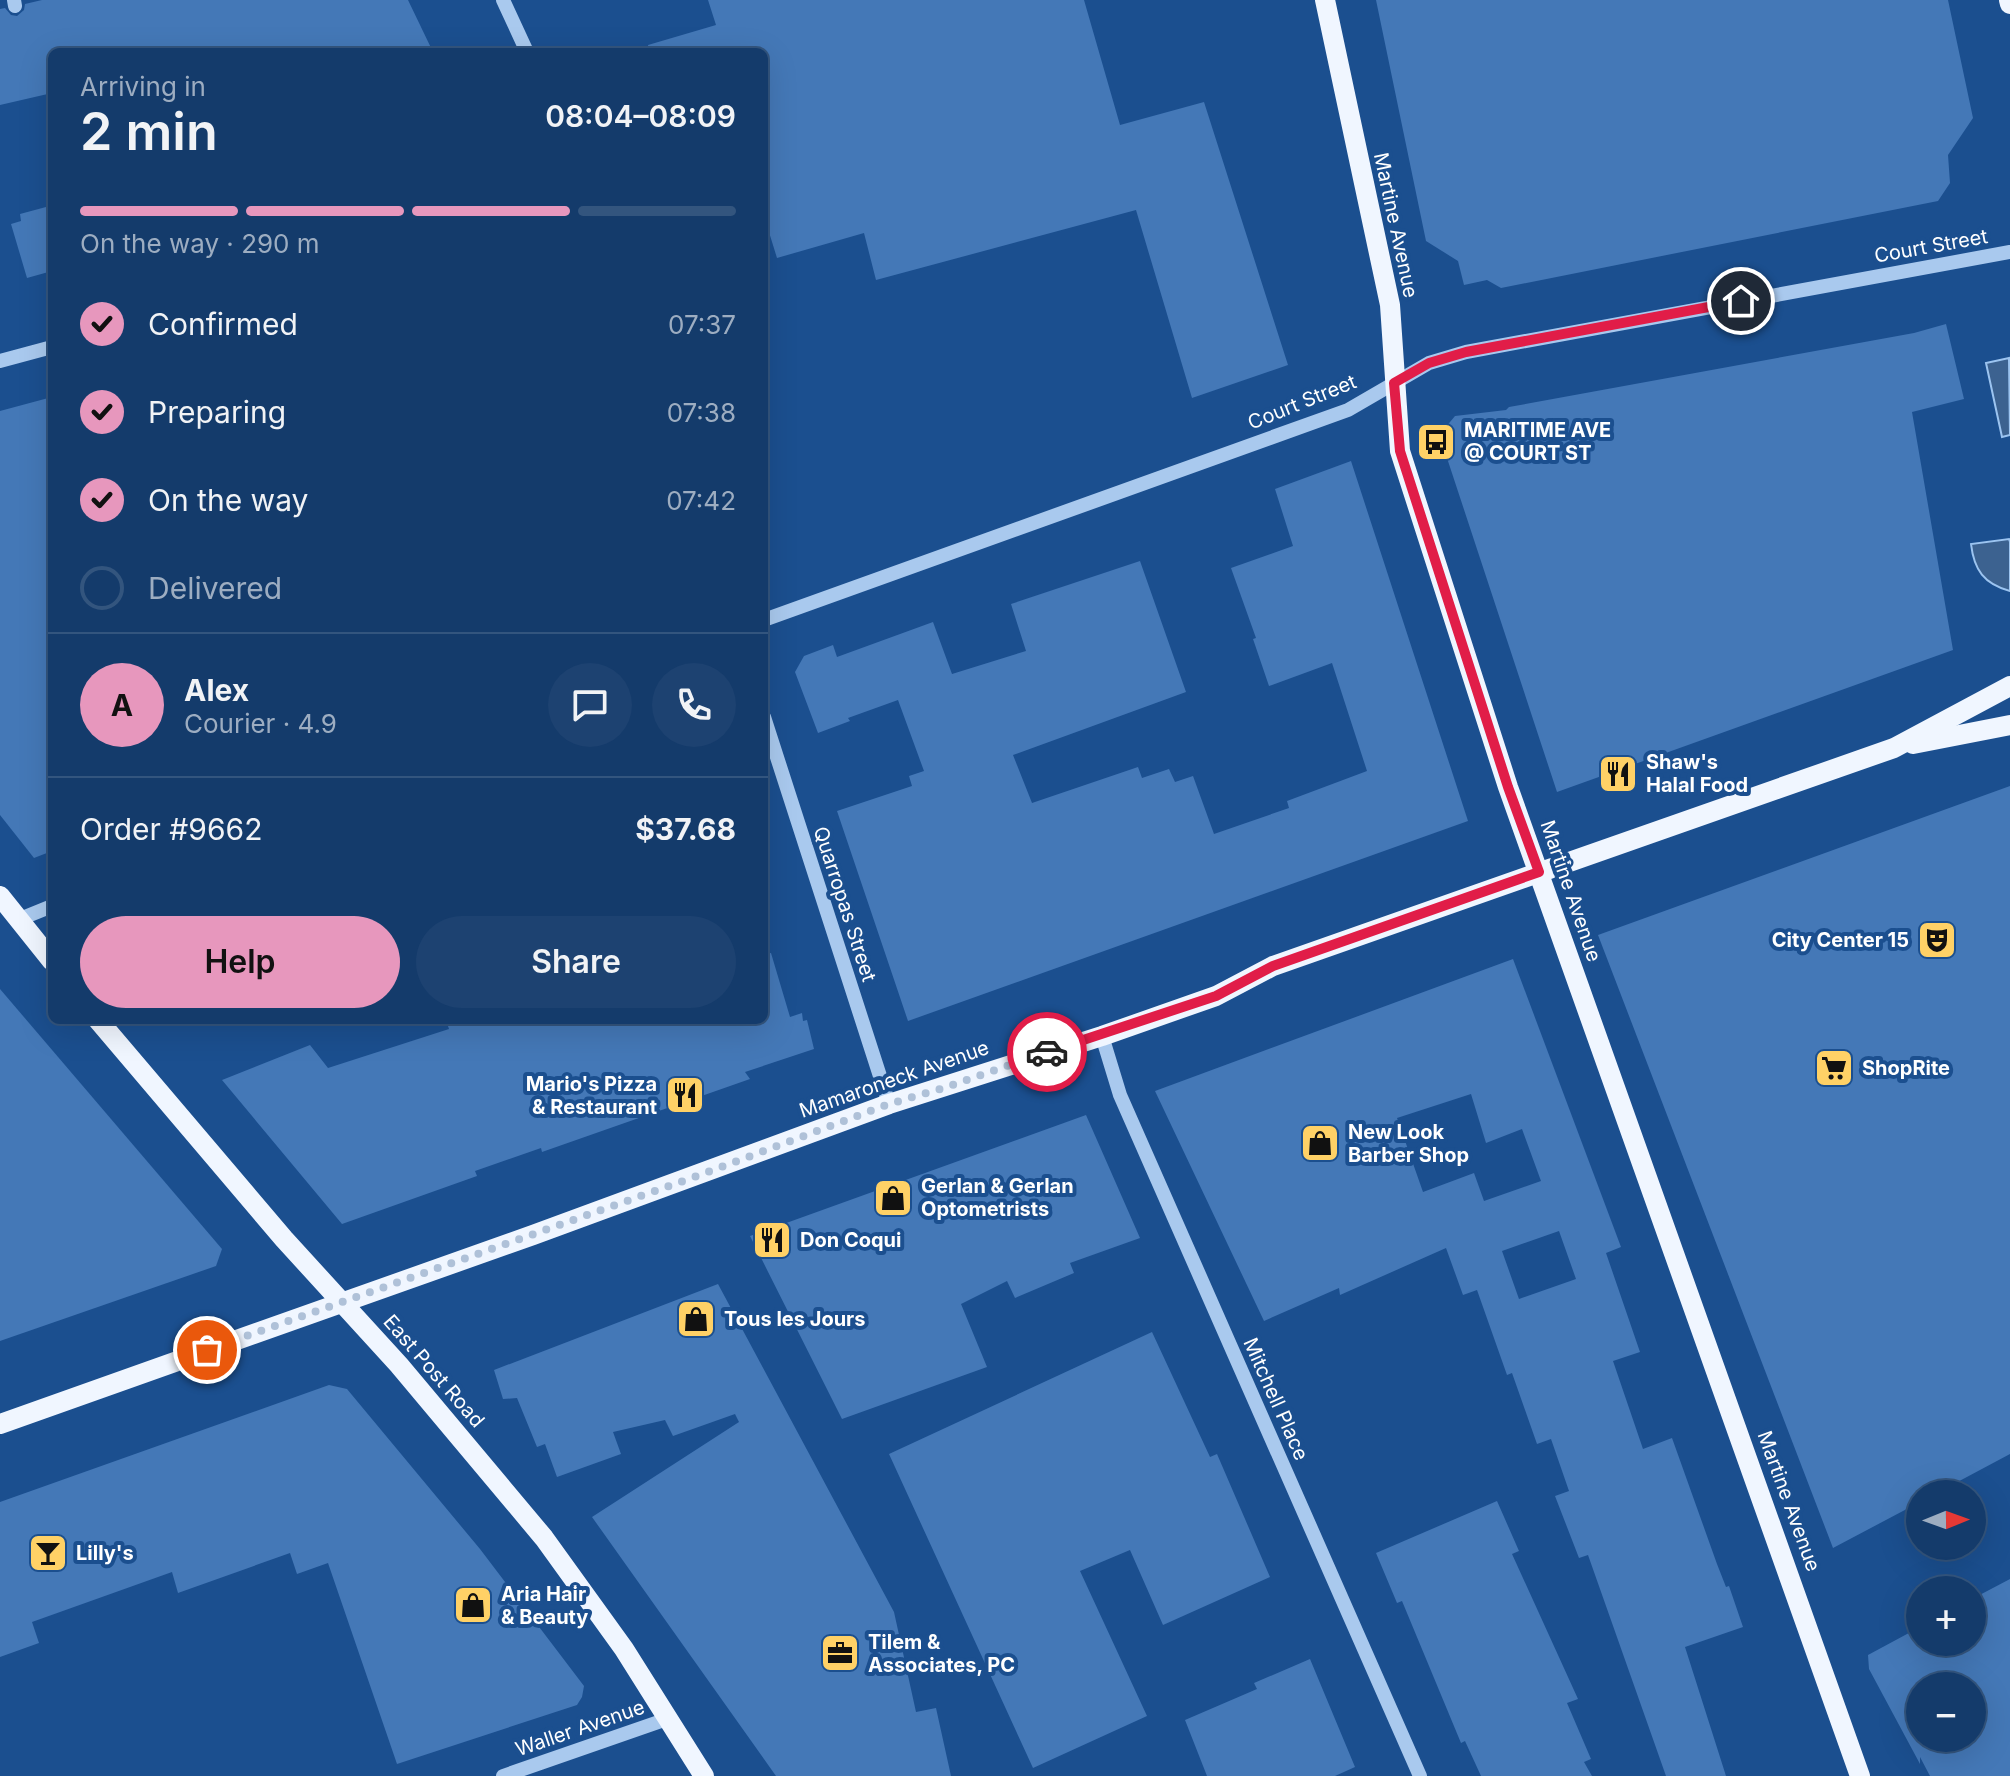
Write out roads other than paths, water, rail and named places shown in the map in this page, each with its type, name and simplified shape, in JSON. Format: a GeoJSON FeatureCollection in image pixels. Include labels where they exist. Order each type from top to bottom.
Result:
{"type":"FeatureCollection","features":[{"type":"Feature","properties":{"kind":"main road","name":"Martine Avenue"},"geometry":{"type":"LineString","coordinates":[[1325,0],[1390,305],[1400,451],[1508,787],[1860,1776]]}},
{"type":"Feature","properties":{"kind":"main road","name":"Mamaroneck Avenue"},"geometry":{"type":"LineString","coordinates":[[1894,748],[2010,686]]}},
{"type":"Feature","properties":{"kind":"main road","name":"Mamaroneck Avenue"},"geometry":{"type":"LineString","coordinates":[[0,1424],[700,1175],[889,1104],[1216,996],[1273,966],[1894,748],[2010,725]]}},
{"type":"Feature","properties":{"kind":"main road"},"geometry":{"type":"LineString","coordinates":[[0,896],[48,956]]}},
{"type":"Feature","properties":{"kind":"main road","name":"East Post Road"},"geometry":{"type":"LineString","coordinates":[[101,1024],[284,1239],[399,1365],[544,1538],[587,1595],[670,1718],[704,1776]]}},
{"type":"Feature","properties":{"kind":"street"},"geometry":{"type":"LineString","coordinates":[[503,0],[525,48]]}},
{"type":"Feature","properties":{"kind":"street","name":"Court Street"},"geometry":{"type":"LineString","coordinates":[[768,619],[1348,410],[1429,363],[1466,352],[2010,252]]}},
{"type":"Feature","properties":{"kind":"street"},"geometry":{"type":"LineString","coordinates":[[0,361],[48,348]]}},
{"type":"Feature","properties":{"kind":"street","name":"Quarropas Street"},"geometry":{"type":"LineString","coordinates":[[768,729],[889,1104]]}},
{"type":"Feature","properties":{"kind":"street"},"geometry":{"type":"LineString","coordinates":[[20,919],[48,908]]}},
{"type":"Feature","properties":{"kind":"street","name":"Mitchell Place"},"geometry":{"type":"LineString","coordinates":[[1102,1036],[1120,1095],[1420,1776]]}},
{"type":"Feature","properties":{"kind":"street","name":"Waller Avenue"},"geometry":{"type":"LineString","coordinates":[[503,1776],[670,1718]]}},
{"type":"Feature","properties":{"kind":"water"},"geometry":{"type":"Polygon","coordinates":[[[2009,358],[2010,435],[2002,437],[1986,363],[2009,358]]]}},
{"type":"Feature","properties":{"kind":"water"},"geometry":{"type":"Polygon","coordinates":[[[2009,539],[2010,591],[1982,575],[1971,544],[2009,539]]]}},
{"type":"Feature","properties":{"kind":"place","name":"MARITIME AVE @ COURT ST"},"geometry":{"type":"Point","coordinates":[1436,442]}},
{"type":"Feature","properties":{"kind":"place","name":"Shaw's Halal Food"},"geometry":{"type":"Point","coordinates":[1618,774]}},
{"type":"Feature","properties":{"kind":"place","name":"City Center 15"},"geometry":{"type":"Point","coordinates":[1937,940]}},
{"type":"Feature","properties":{"kind":"place","name":"ShopRite"},"geometry":{"type":"Point","coordinates":[1834,1068]}},
{"type":"Feature","properties":{"kind":"place","name":"Mario's Pizza & Restaurant"},"geometry":{"type":"Point","coordinates":[685,1095]}},
{"type":"Feature","properties":{"kind":"place","name":"New Look Barber Shop"},"geometry":{"type":"Point","coordinates":[1320,1143]}},
{"type":"Feature","properties":{"kind":"place","name":"Gerlan & Gerlan Optometrists"},"geometry":{"type":"Point","coordinates":[893,1198]}},
{"type":"Feature","properties":{"kind":"place","name":"Don Coqui"},"geometry":{"type":"Point","coordinates":[772,1240]}},
{"type":"Feature","properties":{"kind":"place","name":"Tous les Jours"},"geometry":{"type":"Point","coordinates":[696,1319]}},
{"type":"Feature","properties":{"kind":"place","name":"Lilly's"},"geometry":{"type":"Point","coordinates":[48,1553]}},
{"type":"Feature","properties":{"kind":"place","name":"Aria Hair & Beauty"},"geometry":{"type":"Point","coordinates":[473,1605]}},
{"type":"Feature","properties":{"kind":"place","name":"Tilem & Associates, PC"},"geometry":{"type":"Point","coordinates":[840,1653]}}]}
